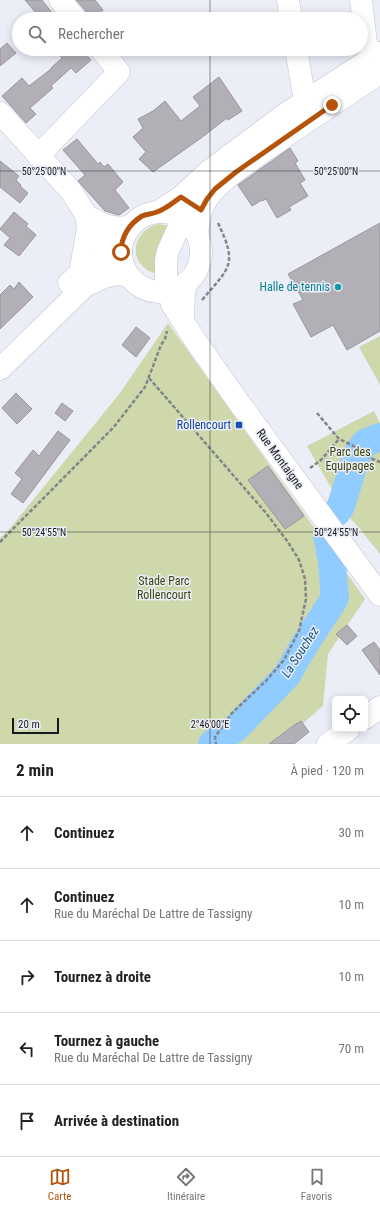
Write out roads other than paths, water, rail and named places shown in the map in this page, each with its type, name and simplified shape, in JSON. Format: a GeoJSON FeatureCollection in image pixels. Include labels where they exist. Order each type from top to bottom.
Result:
{"type":"FeatureCollection","features":[{"type":"Feature","properties":{"kind":"main road"},"geometry":{"type":"LineString","coordinates":[[60,0],[70,12]]}},
{"type":"Feature","properties":{"kind":"main road"},"geometry":{"type":"LineString","coordinates":[[288,0],[290,12]]}},
{"type":"Feature","properties":{"kind":"main road"},"geometry":{"type":"LineString","coordinates":[[361,0],[362,12]]}},
{"type":"Feature","properties":{"kind":"main road"},"geometry":{"type":"LineString","coordinates":[[368,46],[378,61]]}},
{"type":"Feature","properties":{"kind":"main road"},"geometry":{"type":"LineString","coordinates":[[38,156],[119,72],[106,56]]}},
{"type":"Feature","properties":{"kind":"main road"},"geometry":{"type":"LineString","coordinates":[[297,56],[305,101]]}},
{"type":"Feature","properties":{"kind":"main road"},"geometry":{"type":"LineString","coordinates":[[158,212],[181,197],[209,171],[305,101],[378,61]]}},
{"type":"Feature","properties":{"kind":"main road"},"geometry":{"type":"LineString","coordinates":[[177,288],[165,274],[166,260],[171,243],[194,220],[215,189],[292,132],[378,61]]}},
{"type":"Feature","properties":{"kind":"main road"},"geometry":{"type":"LineString","coordinates":[[0,113],[71,191],[96,239],[121,250]]}},
{"type":"Feature","properties":{"kind":"main road"},"geometry":{"type":"LineString","coordinates":[[158,212],[171,213],[194,220],[200,242],[201,261],[193,277],[177,288],[161,292],[144,288],[136,284],[128,276],[121,259],[122,240],[130,227],[142,216],[158,212]]}},
{"type":"Feature","properties":{"kind":"main road"},"geometry":{"type":"LineString","coordinates":[[87,222],[120,228],[130,227]]}},
{"type":"Feature","properties":{"kind":"main road"},"geometry":{"type":"LineString","coordinates":[[80,273],[87,222]]}},
{"type":"Feature","properties":{"kind":"main road"},"geometry":{"type":"LineString","coordinates":[[0,350],[64,286],[80,273],[121,250]]}},
{"type":"Feature","properties":{"kind":"main road"},"geometry":{"type":"LineString","coordinates":[[0,369],[86,286],[104,277],[119,274],[128,276]]}},
{"type":"Feature","properties":{"kind":"main road","name":"Rue Montaigne"},"geometry":{"type":"LineString","coordinates":[[177,288],[184,292],[183,322],[294,480],[312,501],[380,595]]}},
{"type":"Feature","properties":{"kind":"main road"},"geometry":{"type":"LineString","coordinates":[[368,716],[380,707]]}},
{"type":"Feature","properties":{"kind":"main road"},"geometry":{"type":"LineString","coordinates":[[328,744],[345,732]]}},
{"type":"Feature","properties":{"kind":"waterway","name":"La Souchez"},"geometry":{"type":"LineString","coordinates":[[337,512],[341,506],[357,454],[365,443],[380,437]]}},
{"type":"Feature","properties":{"kind":"waterway","name":"La Souchez"},"geometry":{"type":"LineString","coordinates":[[212,744],[236,728],[287,675],[335,598],[332,562],[327,534]]}},
{"type":"Feature","properties":{"kind":"place","name":"Halle de tennis"},"geometry":{"type":"Point","coordinates":[338,287]}},
{"type":"Feature","properties":{"kind":"place","name":"Rollencourt"},"geometry":{"type":"Point","coordinates":[239,425]}},
{"type":"Feature","properties":{"kind":"park label","name":"Parc des Equipages"},"geometry":{"type":"Point","coordinates":[350,459]}},
{"type":"Feature","properties":{"kind":"park label","name":"Stade Parc Rollencourt"},"geometry":{"type":"Point","coordinates":[164,588]}}]}
